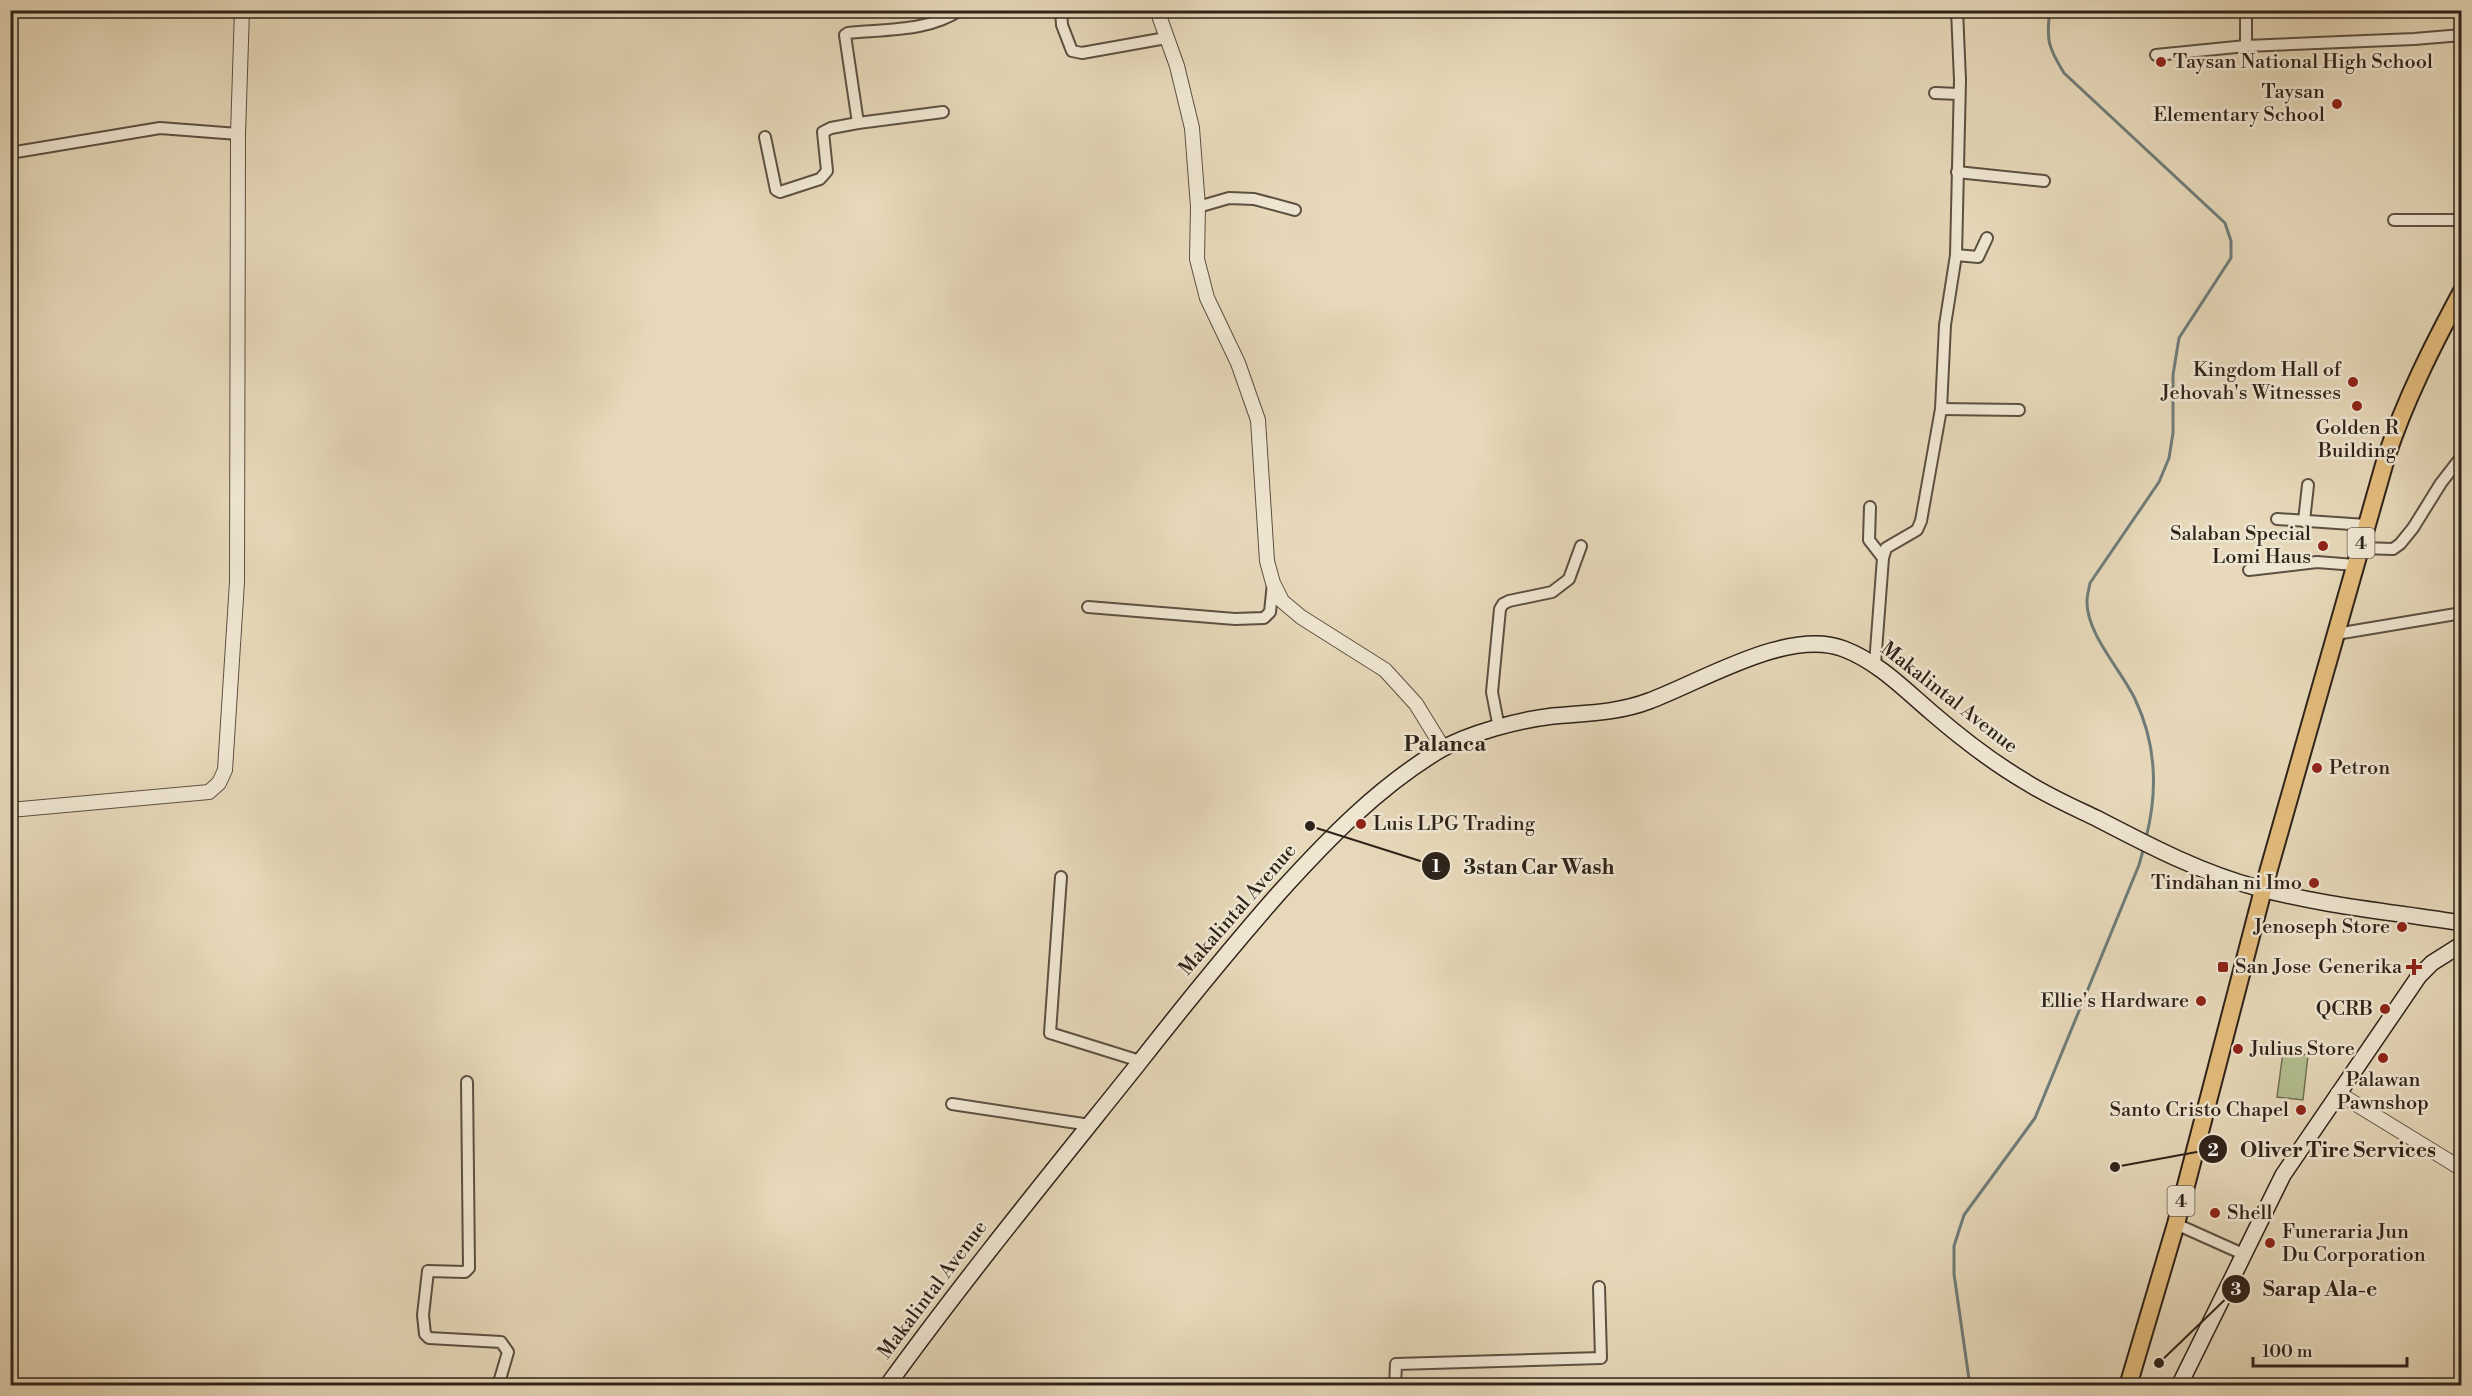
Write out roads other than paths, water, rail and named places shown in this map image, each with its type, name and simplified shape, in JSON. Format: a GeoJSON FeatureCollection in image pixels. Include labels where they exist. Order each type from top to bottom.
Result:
{"type":"FeatureCollection","features":[{"type":"Feature","properties":{"kind":"highway","name":"4"},"geometry":{"type":"LineString","coordinates":[[2128,1386],[2176,1224],[2263,890],[2366,525],[2395,431],[2427,358],[2462,291]]}},
{"type":"Feature","properties":{"kind":"main road","name":"Makalintal Avenue"},"geometry":{"type":"LineString","coordinates":[[887,1386],[944,1308],[1140,1061],[1231,948],[1313,856],[1346,822],[1391,784],[1443,748],[1499,728],[1548,717],[1603,712],[1647,702],[1745,659],[1812,643],[1840,647],[1875,664],[1991,759],[2029,785],[2217,876],[2263,890],[2329,903],[2462,922]]}},
{"type":"Feature","properties":{"kind":"main road"},"geometry":{"type":"LineString","coordinates":[[2179,1386],[2283,1175],[2419,976],[2432,963],[2462,944]]}},
{"type":"Feature","properties":{"kind":"street"},"geometry":{"type":"LineString","coordinates":[[10,810],[209,792],[219,783],[225,770],[237,582],[238,134],[242,10]]}},
{"type":"Feature","properties":{"kind":"street"},"geometry":{"type":"LineString","coordinates":[[858,123],[845,35],[930,24],[945,20],[960,10]]}},
{"type":"Feature","properties":{"kind":"street"},"geometry":{"type":"LineString","coordinates":[[1061,10],[1062,25],[1072,51],[1082,53],[1166,38]]}},
{"type":"Feature","properties":{"kind":"street"},"geometry":{"type":"LineString","coordinates":[[1157,10],[1177,66],[1192,128],[1198,207],[1197,259],[1207,298],[1238,363],[1258,420],[1267,561],[1273,583],[1282,601],[1301,617],[1385,670],[1416,704],[1443,748]]}},
{"type":"Feature","properties":{"kind":"street"},"geometry":{"type":"LineString","coordinates":[[1875,664],[1883,558],[1886,548],[1917,530],[1921,521],[1941,409],[1945,326],[1956,255],[1959,94],[1957,10]]}},
{"type":"Feature","properties":{"kind":"street"},"geometry":{"type":"LineString","coordinates":[[2246,10],[2246,46]]}},
{"type":"Feature","properties":{"kind":"street"},"geometry":{"type":"LineString","coordinates":[[2156,55],[2246,46],[2462,35]]}},
{"type":"Feature","properties":{"kind":"street"},"geometry":{"type":"LineString","coordinates":[[1935,93],[1959,94]]}},
{"type":"Feature","properties":{"kind":"street"},"geometry":{"type":"LineString","coordinates":[[765,137],[774,185],[780,192],[825,176],[827,171],[823,132],[831,128],[943,111]]}},
{"type":"Feature","properties":{"kind":"street"},"geometry":{"type":"LineString","coordinates":[[10,153],[160,128],[238,134]]}},
{"type":"Feature","properties":{"kind":"street"},"geometry":{"type":"LineString","coordinates":[[1957,172],[2044,181]]}},
{"type":"Feature","properties":{"kind":"street"},"geometry":{"type":"LineString","coordinates":[[1198,207],[1229,198],[1254,199],[1295,210]]}},
{"type":"Feature","properties":{"kind":"street"},"geometry":{"type":"LineString","coordinates":[[2394,220],[2462,220]]}},
{"type":"Feature","properties":{"kind":"street"},"geometry":{"type":"LineString","coordinates":[[1956,255],[1978,257],[1987,238]]}},
{"type":"Feature","properties":{"kind":"street"},"geometry":{"type":"LineString","coordinates":[[1941,409],[2019,410]]}},
{"type":"Feature","properties":{"kind":"street"},"geometry":{"type":"LineString","coordinates":[[2360,548],[2393,549],[2400,544],[2462,456]]}},
{"type":"Feature","properties":{"kind":"street"},"geometry":{"type":"LineString","coordinates":[[2304,521],[2308,485]]}},
{"type":"Feature","properties":{"kind":"street"},"geometry":{"type":"LineString","coordinates":[[1870,507],[1869,540],[1883,558]]}},
{"type":"Feature","properties":{"kind":"street"},"geometry":{"type":"LineString","coordinates":[[2277,519],[2366,525]]}},
{"type":"Feature","properties":{"kind":"street"},"geometry":{"type":"LineString","coordinates":[[1499,728],[1492,692],[1500,609],[1503,604],[1552,591],[1569,579],[1581,546]]}},
{"type":"Feature","properties":{"kind":"street"},"geometry":{"type":"LineString","coordinates":[[2249,570],[2317,562],[2355,565]]}},
{"type":"Feature","properties":{"kind":"street"},"geometry":{"type":"LineString","coordinates":[[1088,607],[1235,619],[1264,618],[1270,612],[1273,583]]}},
{"type":"Feature","properties":{"kind":"street"},"geometry":{"type":"LineString","coordinates":[[2336,634],[2462,613]]}},
{"type":"Feature","properties":{"kind":"street"},"geometry":{"type":"LineString","coordinates":[[1061,877],[1050,1033],[1140,1061]]}},
{"type":"Feature","properties":{"kind":"street"},"geometry":{"type":"LineString","coordinates":[[467,1082],[469,1268],[465,1272],[428,1271],[423,1315],[425,1334],[429,1338],[501,1342],[508,1352],[498,1386]]}},
{"type":"Feature","properties":{"kind":"street"},"geometry":{"type":"LineString","coordinates":[[2338,1092],[2462,1169]]}},
{"type":"Feature","properties":{"kind":"street"},"geometry":{"type":"LineString","coordinates":[[952,1104],[1090,1125]]}},
{"type":"Feature","properties":{"kind":"street"},"geometry":{"type":"LineString","coordinates":[[2176,1224],[2243,1254]]}},
{"type":"Feature","properties":{"kind":"street"},"geometry":{"type":"LineString","coordinates":[[1395,1386],[1396,1364],[1601,1358],[1599,1287]]}},
{"type":"Feature","properties":{"kind":"waterway"},"geometry":{"type":"LineString","coordinates":[[2050,10],[2048,36],[2054,56],[2064,73],[2225,223],[2231,241],[2231,258],[2179,338],[2173,375],[2173,433],[2169,458],[2159,482],[2090,583],[2087,596],[2088,613],[2092,626],[2135,699],[2147,733],[2153,767],[2153,785],[2146,838]]}},
{"type":"Feature","properties":{"kind":"waterway"},"geometry":{"type":"LineString","coordinates":[[1970,1386],[1954,1274],[1954,1246],[1964,1215],[2035,1118],[2139,865],[2144,847]]}},
{"type":"Feature","properties":{"kind":"place","name":"Taysan National High School"},"geometry":{"type":"Point","coordinates":[2161,62]}},
{"type":"Feature","properties":{"kind":"place","name":"Taysan Elementary School"},"geometry":{"type":"Point","coordinates":[2337,104]}},
{"type":"Feature","properties":{"kind":"place","name":"Kingdom Hall of Jehovah's Witnesses"},"geometry":{"type":"Point","coordinates":[2353,382]}},
{"type":"Feature","properties":{"kind":"place","name":"Golden R Building"},"geometry":{"type":"Point","coordinates":[2357,406]}},
{"type":"Feature","properties":{"kind":"place","name":"Salaban Special Lomi Haus"},"geometry":{"type":"Point","coordinates":[2323,546]}},
{"type":"Feature","properties":{"kind":"place","name":"Petron"},"geometry":{"type":"Point","coordinates":[2317,768]}},
{"type":"Feature","properties":{"kind":"place","name":"Luis LPG Trading"},"geometry":{"type":"Point","coordinates":[1361,824]}},
{"type":"Feature","properties":{"kind":"place","name":"3stan Car Wash"},"geometry":{"type":"Point","coordinates":[1310,826]}},
{"type":"Feature","properties":{"kind":"place","name":"Tindahan ni Imo"},"geometry":{"type":"Point","coordinates":[2314,883]}},
{"type":"Feature","properties":{"kind":"place","name":"Jenoseph Store"},"geometry":{"type":"Point","coordinates":[2402,927]}},
{"type":"Feature","properties":{"kind":"place","name":"San Jose"},"geometry":{"type":"Point","coordinates":[2223,967]}},
{"type":"Feature","properties":{"kind":"place","name":"Generika"},"geometry":{"type":"Point","coordinates":[2414,967]}},
{"type":"Feature","properties":{"kind":"place","name":"Ellie's Hardware"},"geometry":{"type":"Point","coordinates":[2201,1001]}},
{"type":"Feature","properties":{"kind":"place","name":"QCRB"},"geometry":{"type":"Point","coordinates":[2385,1009]}},
{"type":"Feature","properties":{"kind":"place","name":"Julius Store"},"geometry":{"type":"Point","coordinates":[2238,1049]}},
{"type":"Feature","properties":{"kind":"place","name":"Palawan Pawnshop"},"geometry":{"type":"Point","coordinates":[2383,1058]}},
{"type":"Feature","properties":{"kind":"place","name":"Santo Cristo Chapel"},"geometry":{"type":"Point","coordinates":[2301,1110]}},
{"type":"Feature","properties":{"kind":"place","name":"Oliver Tire Services"},"geometry":{"type":"Point","coordinates":[2115,1167]}},
{"type":"Feature","properties":{"kind":"place","name":"Shell"},"geometry":{"type":"Point","coordinates":[2215,1213]}},
{"type":"Feature","properties":{"kind":"place","name":"Funeraria Jun Du Corporation"},"geometry":{"type":"Point","coordinates":[2270,1243]}},
{"type":"Feature","properties":{"kind":"place","name":"Sarap Ala-e"},"geometry":{"type":"Point","coordinates":[2159,1363]}},
{"type":"Feature","properties":{"kind":"district","name":"Palanca"},"geometry":{"type":"Point","coordinates":[1445,744]}}]}
